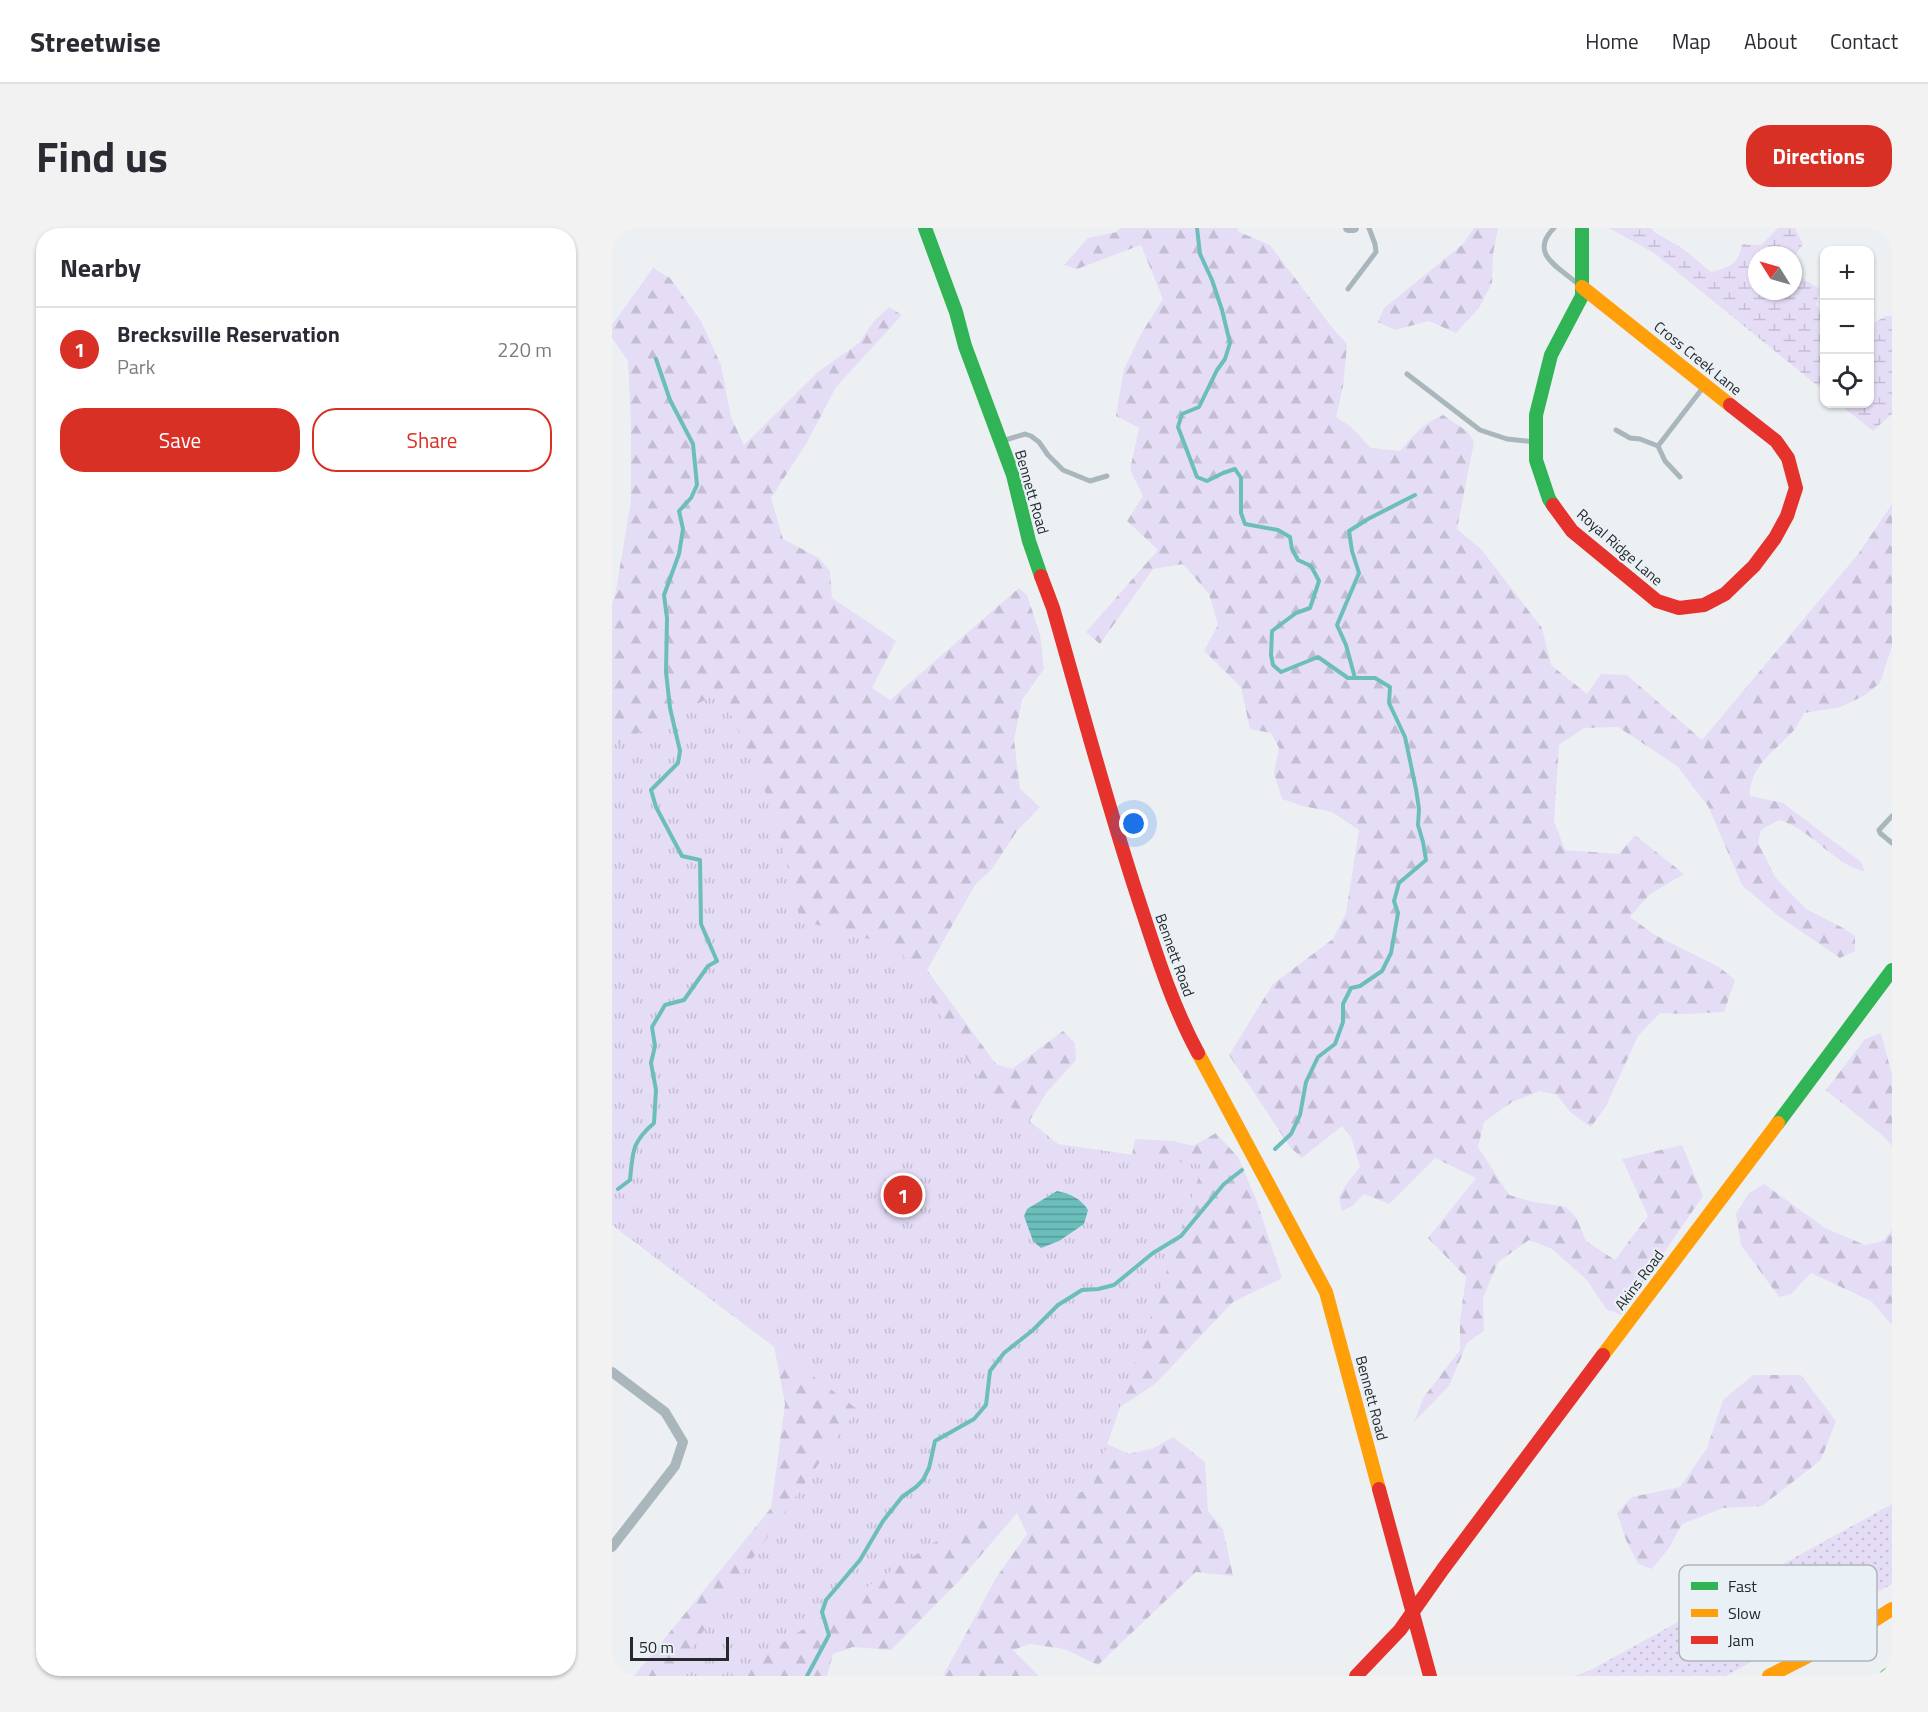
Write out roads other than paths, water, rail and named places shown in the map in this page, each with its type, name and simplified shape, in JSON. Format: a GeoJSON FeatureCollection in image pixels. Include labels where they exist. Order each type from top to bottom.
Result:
{"type":"FeatureCollection","features":[{"type":"Feature","properties":{"kind":"main road","name":"Bennett Road"},"geometry":{"type":"LineString","coordinates":[[925,228],[956,312],[965,346],[1013,475],[1029,541],[1053,608],[1128,867],[1165,980],[1186,1030],[1326,1292],[1430,1676]]}},
{"type":"Feature","properties":{"kind":"main road","name":"Royal Ridge Lane"},"geometry":{"type":"LineString","coordinates":[[1582,228],[1582,296],[1551,355],[1536,415],[1536,460],[1549,499],[1572,531],[1657,601],[1679,608],[1704,605],[1725,594],[1754,566],[1775,538],[1787,516],[1796,488],[1788,458]]}},
{"type":"Feature","properties":{"kind":"main road","name":"Cross Creek Lane"},"geometry":{"type":"LineString","coordinates":[[1582,287],[1776,441],[1788,458]]}},
{"type":"Feature","properties":{"kind":"main road","name":"Akins Road"},"geometry":{"type":"LineString","coordinates":[[1356,1676],[1400,1630],[1892,970]]}},
{"type":"Feature","properties":{"kind":"main road"},"geometry":{"type":"LineString","coordinates":[[1877,1619],[1892,1609]]}},
{"type":"Feature","properties":{"kind":"main road"},"geometry":{"type":"LineString","coordinates":[[1769,1676],[1798,1661]]}},
{"type":"Feature","properties":{"kind":"main road"},"geometry":{"type":"LineString","coordinates":[[1886,1676],[1892,1672]]}},
{"type":"Feature","properties":{"kind":"street"},"geometry":{"type":"LineString","coordinates":[[1347,228],[1354,228]]}},
{"type":"Feature","properties":{"kind":"street"},"geometry":{"type":"LineString","coordinates":[[612,1372],[664,1412],[683,1442],[675,1466],[612,1548]]}},
{"type":"Feature","properties":{"kind":"lane"},"geometry":{"type":"LineString","coordinates":[[1348,289],[1376,252],[1369,228]]}},
{"type":"Feature","properties":{"kind":"lane"},"geometry":{"type":"LineString","coordinates":[[1554,228],[1545,237],[1543,252],[1550,261],[1582,287]]}},
{"type":"Feature","properties":{"kind":"lane"},"geometry":{"type":"LineString","coordinates":[[1407,374],[1480,430],[1506,439],[1536,442]]}},
{"type":"Feature","properties":{"kind":"lane"},"geometry":{"type":"LineString","coordinates":[[1658,446],[1706,385]]}},
{"type":"Feature","properties":{"kind":"lane"},"geometry":{"type":"LineString","coordinates":[[1616,430],[1630,438],[1658,446],[1665,461],[1680,477]]}},
{"type":"Feature","properties":{"kind":"lane"},"geometry":{"type":"LineString","coordinates":[[1001,442],[1025,434],[1039,442],[1054,462],[1075,476],[1090,481],[1107,477]]}},
{"type":"Feature","properties":{"kind":"lane"},"geometry":{"type":"LineString","coordinates":[[1892,816],[1879,830],[1892,843]]}},
{"type":"Feature","properties":{"kind":"water"},"geometry":{"type":"Polygon","coordinates":[[[1057,1191],[1075,1197],[1088,1210],[1084,1224],[1059,1241],[1041,1248],[1033,1241],[1024,1216],[1027,1209],[1057,1191]]]}},
{"type":"Feature","properties":{"kind":"waterway"},"geometry":{"type":"LineString","coordinates":[[1197,228],[1200,254],[1212,280],[1230,343],[1225,359],[1199,407],[1182,414],[1178,427],[1197,477],[1207,481],[1235,469],[1241,478],[1241,513],[1245,524],[1278,530],[1290,537],[1292,549],[1298,560],[1311,566],[1319,581],[1310,608],[1296,613],[1272,631],[1273,665],[1281,672],[1318,657],[1348,678],[1375,678],[1390,687],[1389,703],[1405,737],[1416,789],[1419,809],[1418,825],[1426,860],[1399,883],[1394,901],[1398,913],[1391,953],[1382,971],[1360,986],[1351,988],[1343,1004],[1343,1022],[1335,1044],[1318,1057],[1306,1082],[1300,1115],[1291,1134],[1275,1149]]}},
{"type":"Feature","properties":{"kind":"waterway"},"geometry":{"type":"LineString","coordinates":[[618,1189],[630,1180],[634,1148],[641,1136],[654,1123],[656,1090],[651,1063],[655,1046],[652,1027],[665,1005],[684,1000],[708,966],[717,961],[701,924],[700,860],[682,856],[656,807],[651,790],[678,763],[680,751],[670,708],[666,672],[667,618],[664,595],[679,554],[683,529],[679,511],[691,498],[697,485],[693,444],[670,400],[656,359]]}},
{"type":"Feature","properties":{"kind":"waterway"},"geometry":{"type":"LineString","coordinates":[[1355,678],[1346,645],[1337,625],[1359,573],[1349,531],[1415,495]]}},
{"type":"Feature","properties":{"kind":"waterway"},"geometry":{"type":"LineString","coordinates":[[807,1676],[829,1635],[822,1612],[826,1600],[860,1560],[883,1521],[902,1497],[923,1480],[929,1468],[935,1441],[974,1419],[986,1405],[990,1371],[1004,1353],[1033,1330],[1058,1305],[1082,1290],[1114,1285],[1153,1253],[1181,1236],[1224,1184],[1242,1170]]}},
{"type":"Feature","properties":{"kind":"place","name":"Brecksville Reservation"},"geometry":{"type":"Point","coordinates":[903,1195]}}]}
